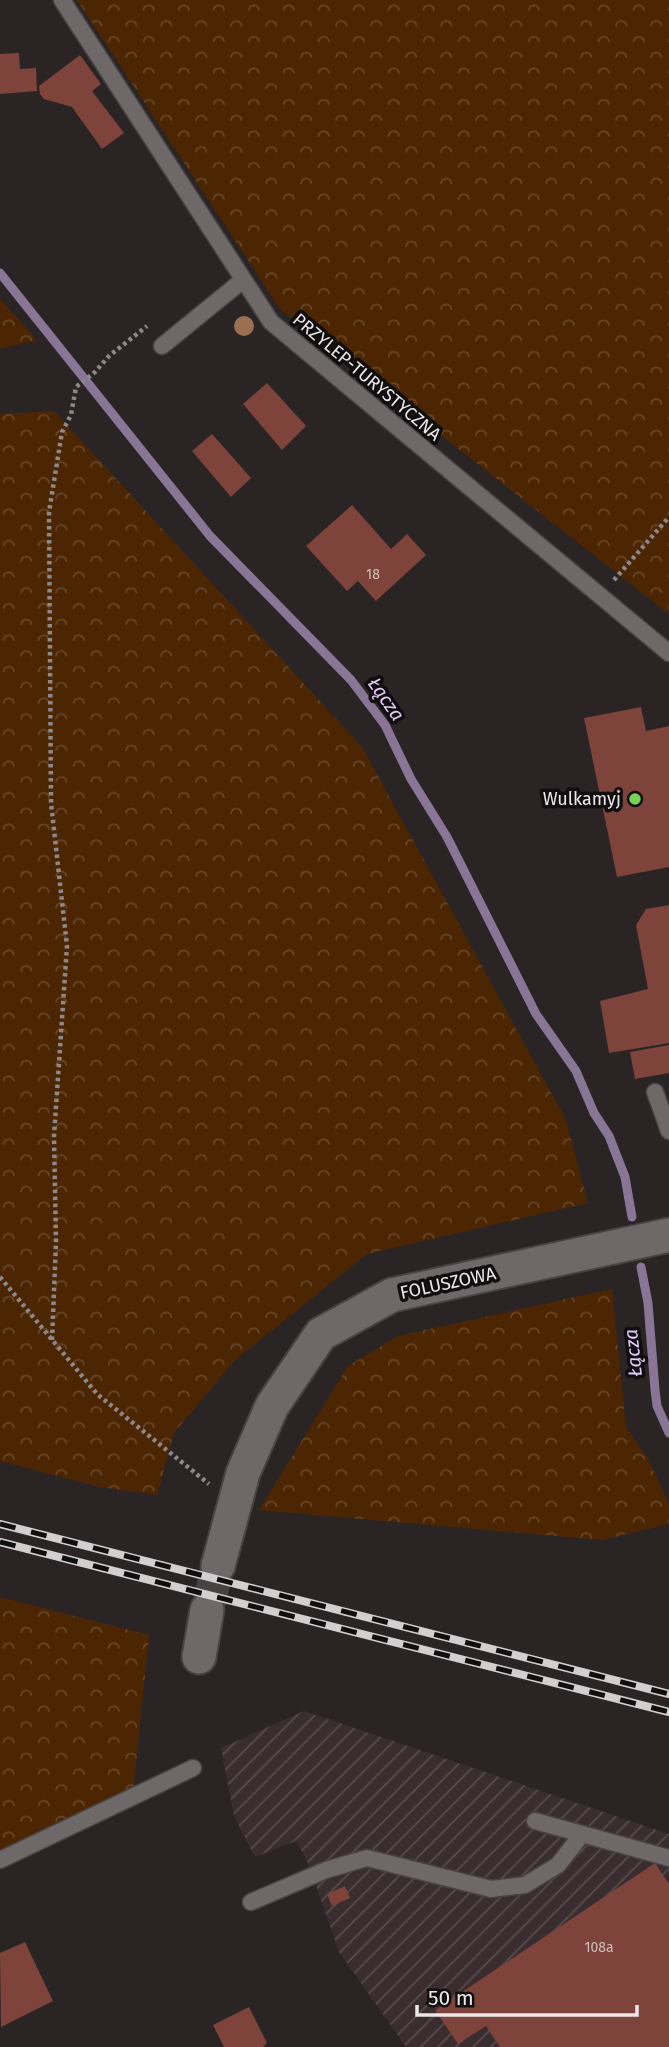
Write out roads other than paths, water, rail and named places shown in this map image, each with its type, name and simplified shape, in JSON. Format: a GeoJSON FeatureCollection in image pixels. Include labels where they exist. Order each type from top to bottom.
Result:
{"type":"FeatureCollection","features":[{"type":"Feature","properties":{"kind":"street","name":"FOLUSZOWA"},"geometry":{"type":"LineString","coordinates":[[218,1566],[243,1473],[272,1406],[321,1334],[392,1295],[669,1235]]}},
{"type":"Feature","properties":{"kind":"street"},"geometry":{"type":"LineString","coordinates":[[198,1657],[207,1610]]}},
{"type":"Feature","properties":{"kind":"lane","name":"PRZYLEP-TURYSTYCZNA"},"geometry":{"type":"LineString","coordinates":[[62,0],[271,322],[669,653]]}},
{"type":"Feature","properties":{"kind":"lane"},"geometry":{"type":"LineString","coordinates":[[162,346],[243,280]]}},
{"type":"Feature","properties":{"kind":"lane"},"geometry":{"type":"LineString","coordinates":[[655,1092],[669,1130]]}},
{"type":"Feature","properties":{"kind":"lane"},"geometry":{"type":"LineString","coordinates":[[0,1860],[193,1768]]}},
{"type":"Feature","properties":{"kind":"lane"},"geometry":{"type":"LineString","coordinates":[[535,1821],[669,1858]]}},
{"type":"Feature","properties":{"kind":"lane"},"geometry":{"type":"LineString","coordinates":[[251,1902],[326,1870],[367,1858],[491,1889],[525,1885],[558,1865],[582,1834]]}},
{"type":"Feature","properties":{"kind":"waterway","name":"Łącza"},"geometry":{"type":"LineString","coordinates":[[0,273],[210,536],[351,680],[385,725],[411,779],[447,837],[536,1014],[576,1071],[594,1113],[609,1136],[625,1177],[632,1217]]}},
{"type":"Feature","properties":{"kind":"waterway","name":"Łącza"},"geometry":{"type":"LineString","coordinates":[[641,1267],[648,1303],[657,1406],[669,1433]]}},
{"type":"Feature","properties":{"kind":"tunnel"},"geometry":{"type":"LineString","coordinates":[[207,1610],[218,1566]]}},
{"type":"Feature","properties":{"kind":"railway"},"geometry":{"type":"LineString","coordinates":[[0,1524],[669,1694]]}},
{"type":"Feature","properties":{"kind":"railway"},"geometry":{"type":"LineString","coordinates":[[0,1542],[669,1712]]}},
{"type":"Feature","properties":{"kind":"place","name":"Wulkamyj"},"geometry":{"type":"Point","coordinates":[635,799]}}]}
